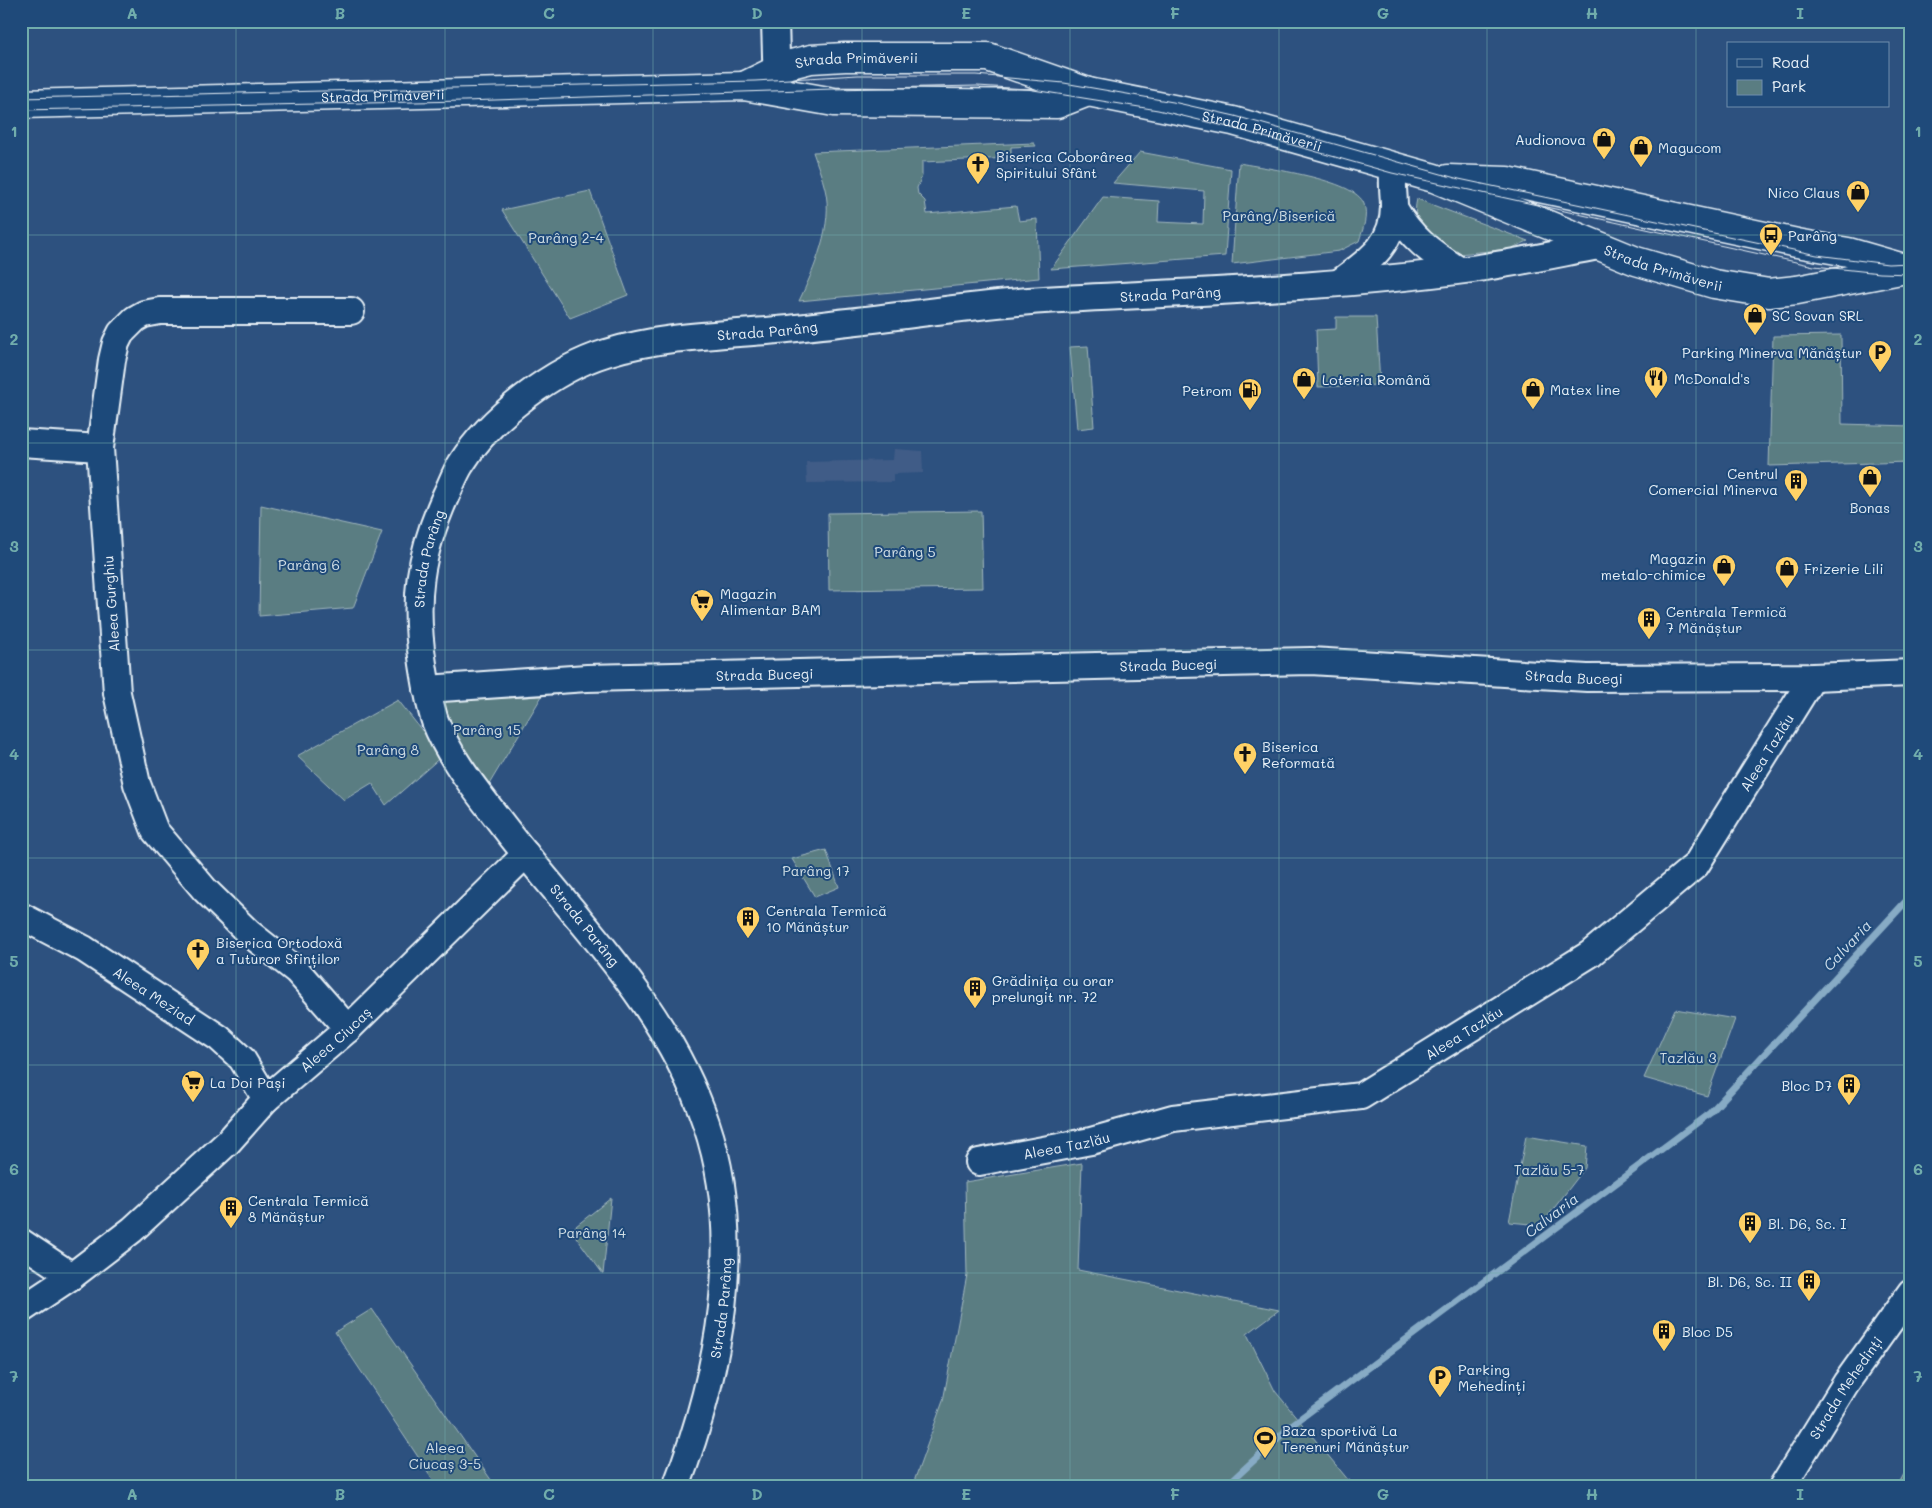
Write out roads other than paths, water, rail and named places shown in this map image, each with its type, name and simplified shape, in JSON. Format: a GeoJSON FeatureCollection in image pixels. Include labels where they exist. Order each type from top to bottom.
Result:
{"type":"FeatureCollection","features":[{"type":"Feature","properties":{"kind":"main road","name":"Strada Primăverii"},"geometry":{"type":"LineString","coordinates":[[21,104],[744,86],[776,80],[811,59],[976,55],[1001,60],[1088,92],[1233,122],[1434,178],[1636,261],[1714,284],[1769,293],[1797,290],[1907,268]]}},
{"type":"Feature","properties":{"kind":"main road"},"geometry":{"type":"LineString","coordinates":[[776,80],[834,102],[1057,104],[1088,92]]}},
{"type":"Feature","properties":{"kind":"main road","name":"Strada Primăverii"},"geometry":{"type":"LineString","coordinates":[[1434,178],[1507,181],[1797,243],[1848,252],[1907,268]]}},
{"type":"Feature","properties":{"kind":"street"},"geometry":{"type":"LineString","coordinates":[[775,21],[776,80]]}},
{"type":"Feature","properties":{"kind":"street"},"geometry":{"type":"LineString","coordinates":[[1340,282],[1382,248],[1390,230],[1394,208],[1394,167]]}},
{"type":"Feature","properties":{"kind":"street"},"geometry":{"type":"LineString","coordinates":[[1394,208],[1405,227],[1429,251],[1459,270]]}},
{"type":"Feature","properties":{"kind":"street","name":"Strada Parâng"},"geometry":{"type":"LineString","coordinates":[[676,1487],[693,1441],[710,1375],[721,1308],[725,1248],[722,1190],[708,1127],[682,1062],[634,986],[578,914],[526,854],[459,764],[436,723],[427,689],[419,641],[417,588],[429,532],[460,466],[493,425],[536,389],[581,361],[612,351],[660,340],[772,330],[1039,301],[1340,282],[1459,270],[1598,246]]}},
{"type":"Feature","properties":{"kind":"street","name":"Aleea Gurghiu"},"geometry":{"type":"LineString","coordinates":[[348,1029],[297,971],[249,933],[205,890],[156,831],[137,784],[117,693],[100,448],[116,343],[127,326],[140,316],[160,311],[351,311]]}},
{"type":"Feature","properties":{"kind":"street"},"geometry":{"type":"LineString","coordinates":[[21,444],[100,448]]}},
{"type":"Feature","properties":{"kind":"street","name":"Strada Bucegi"},"geometry":{"type":"LineString","coordinates":[[427,689],[587,678],[1310,660],[1587,678],[1813,677],[1911,673]]}},
{"type":"Feature","properties":{"kind":"street","name":"Aleea Tazlău"},"geometry":{"type":"LineString","coordinates":[[979,1162],[1091,1141],[1173,1118],[1361,1096],[1590,954],[1696,865],[1813,677]]}},
{"type":"Feature","properties":{"kind":"street","name":"Aleea Ciucaș"},"geometry":{"type":"LineString","coordinates":[[31,1304],[72,1276],[132,1230],[228,1142],[266,1099],[348,1029],[526,854]]}},
{"type":"Feature","properties":{"kind":"street","name":"Aleea Meziad"},"geometry":{"type":"LineString","coordinates":[[21,916],[84,949],[218,1038],[242,1059],[266,1099]]}},
{"type":"Feature","properties":{"kind":"street"},"geometry":{"type":"LineString","coordinates":[[21,1242],[72,1276]]}},
{"type":"Feature","properties":{"kind":"street","name":"Strada Mehedinți"},"geometry":{"type":"LineString","coordinates":[[1782,1487],[1846,1382],[1911,1292]]}},
{"type":"Feature","properties":{"kind":"waterway","name":"Calvaria"},"geometry":{"type":"LineString","coordinates":[[1225,1487],[1293,1424],[1710,1113],[1911,896]]}},
{"type":"Feature","properties":{"kind":"tram line"},"geometry":{"type":"LineString","coordinates":[[21,98],[755,81],[858,75],[976,75],[1064,83],[1173,102],[1235,116],[1459,179],[1817,255],[1888,264],[1911,263]]}},
{"type":"Feature","properties":{"kind":"tram line"},"geometry":{"type":"LineString","coordinates":[[21,110],[464,101],[833,89],[977,86],[1027,89],[1158,110],[1232,128],[1392,173],[1814,266],[1880,273],[1911,274]]}},
{"type":"Feature","properties":{"kind":"place","name":"Audionova"},"geometry":{"type":"Point","coordinates":[1604,160]}},
{"type":"Feature","properties":{"kind":"place","name":"Magucom"},"geometry":{"type":"Point","coordinates":[1641,168]}},
{"type":"Feature","properties":{"kind":"place","name":"Biserica Coborârea Spiritului Sfânt"},"geometry":{"type":"Point","coordinates":[978,185]}},
{"type":"Feature","properties":{"kind":"place","name":"Nico Claus"},"geometry":{"type":"Point","coordinates":[1858,213]}},
{"type":"Feature","properties":{"kind":"place","name":"Parâng"},"geometry":{"type":"Point","coordinates":[1771,256]}},
{"type":"Feature","properties":{"kind":"place","name":"SC Sovan SRL"},"geometry":{"type":"Point","coordinates":[1755,336]}},
{"type":"Feature","properties":{"kind":"place","name":"Parking Minerva Mănăștur"},"geometry":{"type":"Point","coordinates":[1880,373]}},
{"type":"Feature","properties":{"kind":"place","name":"McDonald's"},"geometry":{"type":"Point","coordinates":[1656,399]}},
{"type":"Feature","properties":{"kind":"place","name":"Loteria Română"},"geometry":{"type":"Point","coordinates":[1304,400]}},
{"type":"Feature","properties":{"kind":"place","name":"Matex line"},"geometry":{"type":"Point","coordinates":[1533,410]}},
{"type":"Feature","properties":{"kind":"place","name":"Petrom"},"geometry":{"type":"Point","coordinates":[1250,411]}},
{"type":"Feature","properties":{"kind":"place","name":"Bonas"},"geometry":{"type":"Point","coordinates":[1870,498]}},
{"type":"Feature","properties":{"kind":"place","name":"Centrul Comercial Minerva"},"geometry":{"type":"Point","coordinates":[1796,502]}},
{"type":"Feature","properties":{"kind":"place","name":"Magazin metalo-chimice"},"geometry":{"type":"Point","coordinates":[1724,587]}},
{"type":"Feature","properties":{"kind":"place","name":"Frizerie Lili"},"geometry":{"type":"Point","coordinates":[1787,589]}},
{"type":"Feature","properties":{"kind":"place","name":"Magazin Alimentar BAM"},"geometry":{"type":"Point","coordinates":[702,622]}},
{"type":"Feature","properties":{"kind":"place","name":"Centrala Termică 7 Mănăștur"},"geometry":{"type":"Point","coordinates":[1649,640]}},
{"type":"Feature","properties":{"kind":"place","name":"Biserica Reformată"},"geometry":{"type":"Point","coordinates":[1245,775]}},
{"type":"Feature","properties":{"kind":"place","name":"Centrala Termică 10 Mănăștur"},"geometry":{"type":"Point","coordinates":[748,939]}},
{"type":"Feature","properties":{"kind":"place","name":"Biserica Ortodoxă a Tuturor Sfinților"},"geometry":{"type":"Point","coordinates":[198,971]}},
{"type":"Feature","properties":{"kind":"place","name":"Grădinița cu orar prelungit nr. 72"},"geometry":{"type":"Point","coordinates":[975,1009]}},
{"type":"Feature","properties":{"kind":"place","name":"La Doi Pași"},"geometry":{"type":"Point","coordinates":[193,1103]}},
{"type":"Feature","properties":{"kind":"place","name":"Bloc D7"},"geometry":{"type":"Point","coordinates":[1849,1106]}},
{"type":"Feature","properties":{"kind":"place","name":"Centrala Termică 8 Mănăștur"},"geometry":{"type":"Point","coordinates":[231,1229]}},
{"type":"Feature","properties":{"kind":"place","name":"Bl. D6, Sc. I"},"geometry":{"type":"Point","coordinates":[1750,1244]}},
{"type":"Feature","properties":{"kind":"place","name":"Bl. D6, Sc. II"},"geometry":{"type":"Point","coordinates":[1809,1302]}},
{"type":"Feature","properties":{"kind":"place","name":"Bloc D5"},"geometry":{"type":"Point","coordinates":[1664,1352]}},
{"type":"Feature","properties":{"kind":"place","name":"Parking Mehedinți"},"geometry":{"type":"Point","coordinates":[1440,1398]}},
{"type":"Feature","properties":{"kind":"place","name":"Baza sportivă La Terenuri Mănăștur"},"geometry":{"type":"Point","coordinates":[1265,1459]}},
{"type":"Feature","properties":{"kind":"park label","name":"Parâng/Biserică"},"geometry":{"type":"Point","coordinates":[1279,215]}},
{"type":"Feature","properties":{"kind":"park label","name":"Parâng 2-4"},"geometry":{"type":"Point","coordinates":[566,237]}},
{"type":"Feature","properties":{"kind":"park label","name":"Parâng 5"},"geometry":{"type":"Point","coordinates":[905,551]}},
{"type":"Feature","properties":{"kind":"park label","name":"Parâng 6"},"geometry":{"type":"Point","coordinates":[309,564]}},
{"type":"Feature","properties":{"kind":"park label","name":"Parâng 15"},"geometry":{"type":"Point","coordinates":[487,729]}},
{"type":"Feature","properties":{"kind":"park label","name":"Parâng 8"},"geometry":{"type":"Point","coordinates":[388,749]}},
{"type":"Feature","properties":{"kind":"park label","name":"Parâng 17"},"geometry":{"type":"Point","coordinates":[816,870]}},
{"type":"Feature","properties":{"kind":"park label","name":"Tazlău 3"},"geometry":{"type":"Point","coordinates":[1688,1057]}},
{"type":"Feature","properties":{"kind":"park label","name":"Tazlău 5-7"},"geometry":{"type":"Point","coordinates":[1549,1169]}},
{"type":"Feature","properties":{"kind":"park label","name":"Parâng 14"},"geometry":{"type":"Point","coordinates":[592,1232]}},
{"type":"Feature","properties":{"kind":"park label","name":"Aleea Ciucaș 3-5"},"geometry":{"type":"Point","coordinates":[445,1455]}}]}
